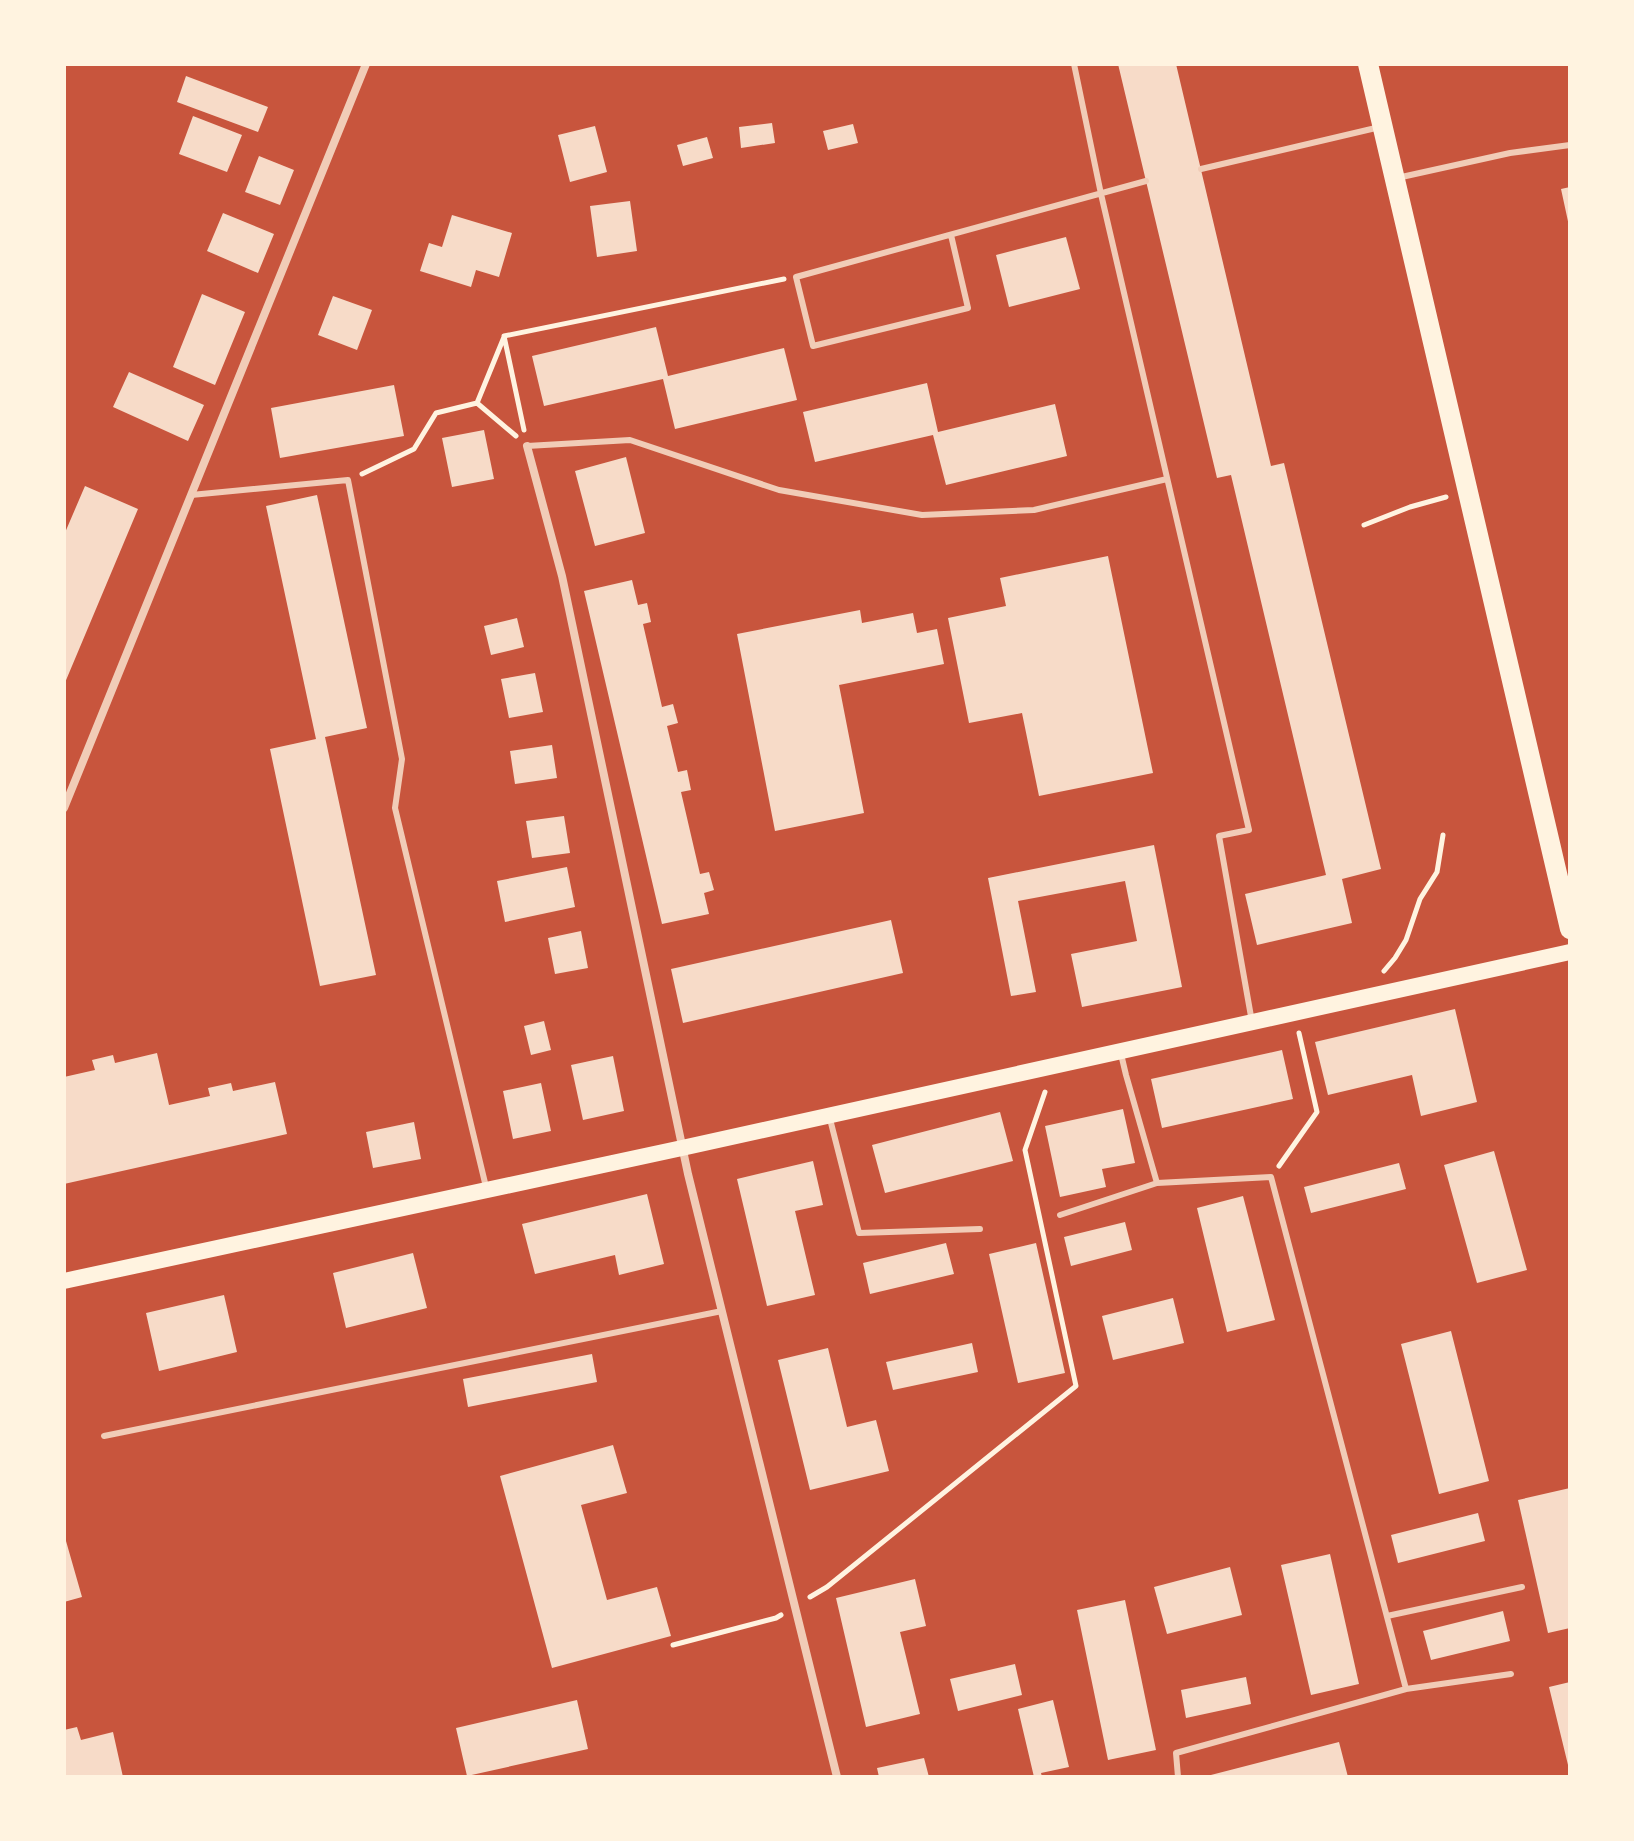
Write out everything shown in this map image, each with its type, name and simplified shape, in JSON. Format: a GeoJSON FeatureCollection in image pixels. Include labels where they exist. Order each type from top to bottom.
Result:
{"type":"FeatureCollection","features":[{"type":"Feature","properties":{"kind":"main road"},"geometry":{"type":"LineString","coordinates":[[1368,64],[1570,929]]}},
{"type":"Feature","properties":{"kind":"main road"},"geometry":{"type":"LineString","coordinates":[[64,1281],[1570,952]]}},
{"type":"Feature","properties":{"kind":"street"},"geometry":{"type":"LineString","coordinates":[[64,808],[366,64]]}},
{"type":"Feature","properties":{"kind":"street"},"geometry":{"type":"LineString","coordinates":[[527,446],[562,576],[682,1148],[837,1777]]}},
{"type":"Feature","properties":{"kind":"lane"},"geometry":{"type":"LineString","coordinates":[[1074,64],[1101,194],[1249,830],[1219,836],[1252,1022]]}},
{"type":"Feature","properties":{"kind":"lane"},"geometry":{"type":"LineString","coordinates":[[1201,169],[1382,126]]}},
{"type":"Feature","properties":{"kind":"lane"},"geometry":{"type":"LineString","coordinates":[[1394,179],[1510,153],[1570,145]]}},
{"type":"Feature","properties":{"kind":"lane"},"geometry":{"type":"LineString","coordinates":[[951,235],[968,308],[813,346],[796,277],[1146,181]]}},
{"type":"Feature","properties":{"kind":"lane"},"geometry":{"type":"LineString","coordinates":[[527,446],[630,440],[779,490],[922,515],[1034,510],[1167,479]]}},
{"type":"Feature","properties":{"kind":"lane"},"geometry":{"type":"LineString","coordinates":[[191,495],[348,480],[402,759],[395,808],[487,1191]]}},
{"type":"Feature","properties":{"kind":"lane"},"geometry":{"type":"LineString","coordinates":[[1121,1051],[1157,1183]]}},
{"type":"Feature","properties":{"kind":"lane"},"geometry":{"type":"LineString","coordinates":[[829,1115],[859,1233],[980,1229]]}},
{"type":"Feature","properties":{"kind":"lane"},"geometry":{"type":"LineString","coordinates":[[1060,1215],[1157,1183],[1271,1177],[1406,1689]]}},
{"type":"Feature","properties":{"kind":"lane"},"geometry":{"type":"LineString","coordinates":[[104,1436],[722,1311]]}},
{"type":"Feature","properties":{"kind":"lane"},"geometry":{"type":"LineString","coordinates":[[1387,1616],[1522,1587]]}},
{"type":"Feature","properties":{"kind":"lane"},"geometry":{"type":"LineString","coordinates":[[1178,1777],[1176,1753],[1406,1689],[1511,1674]]}},
{"type":"Feature","properties":{"kind":"path"},"geometry":{"type":"LineString","coordinates":[[504,336],[796,277]]}},
{"type":"Feature","properties":{"kind":"path"},"geometry":{"type":"LineString","coordinates":[[477,403],[504,336]]}},
{"type":"Feature","properties":{"kind":"path"},"geometry":{"type":"LineString","coordinates":[[504,336],[527,446]]}},
{"type":"Feature","properties":{"kind":"path"},"geometry":{"type":"LineString","coordinates":[[477,403],[527,446]]}},
{"type":"Feature","properties":{"kind":"path"},"geometry":{"type":"LineString","coordinates":[[348,480],[414,449],[436,413],[477,403]]}},
{"type":"Feature","properties":{"kind":"path"},"geometry":{"type":"LineString","coordinates":[[1364,525],[1410,507],[1468,491]]}},
{"type":"Feature","properties":{"kind":"path"},"geometry":{"type":"LineString","coordinates":[[1356,999],[1395,958],[1406,940],[1420,899],[1437,872],[1443,835]]}},
{"type":"Feature","properties":{"kind":"path"},"geometry":{"type":"LineString","coordinates":[[1271,1177],[1317,1112],[1299,1033]]}},
{"type":"Feature","properties":{"kind":"path"},"geometry":{"type":"LineString","coordinates":[[673,1645],[776,1618],[827,1587],[1076,1386],[1025,1150],[1045,1092]]}},
{"type":"Feature","properties":{"kind":"building"},"geometry":{"type":"Polygon","coordinates":[[[1118,64],[1176,64],[1271,466],[1284,463],[1381,869],[1342,879],[1352,923],[1257,945],[1245,894],[1326,875],[1231,475],[1217,478],[1118,64]]]}},
{"type":"Feature","properties":{"kind":"building"},"geometry":{"type":"Polygon","coordinates":[[[186,76],[268,107],[258,132],[177,102],[186,76]]]}},
{"type":"Feature","properties":{"kind":"building"},"geometry":{"type":"Polygon","coordinates":[[[193,116],[242,135],[227,172],[179,154],[193,116]]]}},
{"type":"Feature","properties":{"kind":"building"},"geometry":{"type":"Polygon","coordinates":[[[772,123],[775,143],[741,148],[739,127],[772,123]]]}},
{"type":"Feature","properties":{"kind":"building"},"geometry":{"type":"Polygon","coordinates":[[[853,124],[858,143],[828,150],[823,131],[853,124]]]}},
{"type":"Feature","properties":{"kind":"building"},"geometry":{"type":"Polygon","coordinates":[[[595,126],[607,172],[570,182],[558,135],[595,126]]]}},
{"type":"Feature","properties":{"kind":"building"},"geometry":{"type":"Polygon","coordinates":[[[707,137],[713,158],[683,166],[677,145],[707,137]]]}},
{"type":"Feature","properties":{"kind":"building"},"geometry":{"type":"Polygon","coordinates":[[[259,156],[294,170],[280,205],[245,192],[259,156]]]}},
{"type":"Feature","properties":{"kind":"building"},"geometry":{"type":"Polygon","coordinates":[[[1570,187],[1570,225],[1569,226],[1561,189],[1570,187]]]}},
{"type":"Feature","properties":{"kind":"building"},"geometry":{"type":"Polygon","coordinates":[[[630,201],[637,251],[597,257],[590,206],[630,201]]]}},
{"type":"Feature","properties":{"kind":"building"},"geometry":{"type":"Polygon","coordinates":[[[223,213],[274,234],[258,273],[207,251],[223,213]]]}},
{"type":"Feature","properties":{"kind":"building"},"geometry":{"type":"Polygon","coordinates":[[[452,215],[512,233],[499,277],[476,270],[471,287],[420,271],[429,243],[442,247],[452,215]]]}},
{"type":"Feature","properties":{"kind":"building"},"geometry":{"type":"Polygon","coordinates":[[[1066,237],[1080,289],[1009,307],[996,255],[1066,237]]]}},
{"type":"Feature","properties":{"kind":"building"},"geometry":{"type":"Polygon","coordinates":[[[202,294],[245,312],[215,385],[173,367],[202,294]]]}},
{"type":"Feature","properties":{"kind":"building"},"geometry":{"type":"Polygon","coordinates":[[[333,296],[372,310],[357,350],[318,335],[333,296]]]}},
{"type":"Feature","properties":{"kind":"building"},"geometry":{"type":"Polygon","coordinates":[[[656,327],[668,376],[784,348],[797,400],[675,429],[663,379],[544,406],[532,356],[656,327]]]}},
{"type":"Feature","properties":{"kind":"building"},"geometry":{"type":"Polygon","coordinates":[[[129,372],[204,405],[188,441],[113,407],[129,372]]]}},
{"type":"Feature","properties":{"kind":"building"},"geometry":{"type":"Polygon","coordinates":[[[927,383],[938,432],[1055,404],[1067,456],[946,485],[933,435],[815,462],[803,412],[927,383]]]}},
{"type":"Feature","properties":{"kind":"building"},"geometry":{"type":"Polygon","coordinates":[[[394,385],[404,436],[280,458],[271,408],[394,385]]]}},
{"type":"Feature","properties":{"kind":"building"},"geometry":{"type":"Polygon","coordinates":[[[484,430],[494,479],[452,487],[442,438],[484,430]]]}},
{"type":"Feature","properties":{"kind":"building"},"geometry":{"type":"Polygon","coordinates":[[[626,457],[645,533],[595,546],[575,471],[626,457]]]}},
{"type":"Feature","properties":{"kind":"building"},"geometry":{"type":"Polygon","coordinates":[[[85,486],[138,509],[64,685],[64,535],[85,486]]]}},
{"type":"Feature","properties":{"kind":"building"},"geometry":{"type":"Polygon","coordinates":[[[317,495],[367,728],[325,737],[376,975],[320,986],[270,749],[316,739],[266,506],[317,495]]]}},
{"type":"Feature","properties":{"kind":"building"},"geometry":{"type":"Polygon","coordinates":[[[1108,556],[1153,773],[1039,796],[1022,713],[969,723],[948,618],[1006,606],[1000,578],[1108,556]]]}},
{"type":"Feature","properties":{"kind":"building"},"geometry":{"type":"Polygon","coordinates":[[[632,580],[638,605],[647,603],[651,622],[643,624],[662,707],[673,704],[678,723],[667,726],[678,772],[687,770],[691,790],[681,792],[700,874],[709,872],[714,890],[704,893],[709,914],[662,924],[584,591],[632,580]]]}},
{"type":"Feature","properties":{"kind":"building"},"geometry":{"type":"Polygon","coordinates":[[[860,610],[862,623],[913,613],[917,633],[937,629],[944,664],[839,685],[864,813],[775,831],[737,634],[860,610]]]}},
{"type":"Feature","properties":{"kind":"building"},"geometry":{"type":"Polygon","coordinates":[[[517,618],[524,647],[491,655],[484,626],[517,618]]]}},
{"type":"Feature","properties":{"kind":"building"},"geometry":{"type":"Polygon","coordinates":[[[535,673],[543,712],[509,718],[501,679],[535,673]]]}},
{"type":"Feature","properties":{"kind":"building"},"geometry":{"type":"Polygon","coordinates":[[[552,745],[557,778],[515,784],[510,751],[552,745]]]}},
{"type":"Feature","properties":{"kind":"building"},"geometry":{"type":"Polygon","coordinates":[[[564,816],[570,853],[532,858],[526,821],[564,816]]]}},
{"type":"Feature","properties":{"kind":"building"},"geometry":{"type":"Polygon","coordinates":[[[1154,845],[1182,987],[1082,1007],[1071,954],[1137,941],[1125,881],[1018,901],[1036,992],[1011,996],[988,878],[1154,845]]]}},
{"type":"Feature","properties":{"kind":"building"},"geometry":{"type":"Polygon","coordinates":[[[567,867],[575,907],[505,922],[497,881],[567,867]]]}},
{"type":"Feature","properties":{"kind":"building"},"geometry":{"type":"Polygon","coordinates":[[[891,920],[903,973],[683,1023],[671,969],[891,920]]]}},
{"type":"Feature","properties":{"kind":"building"},"geometry":{"type":"Polygon","coordinates":[[[581,931],[588,968],[555,974],[548,938],[581,931]]]}},
{"type":"Feature","properties":{"kind":"building"},"geometry":{"type":"Polygon","coordinates":[[[1455,1009],[1477,1102],[1421,1116],[1412,1075],[1328,1095],[1315,1042],[1455,1009]]]}},
{"type":"Feature","properties":{"kind":"building"},"geometry":{"type":"Polygon","coordinates":[[[544,1021],[551,1050],[531,1055],[524,1026],[544,1021]]]}},
{"type":"Feature","properties":{"kind":"building"},"geometry":{"type":"Polygon","coordinates":[[[1282,1050],[1293,1099],[1162,1128],[1151,1079],[1282,1050]]]}},
{"type":"Feature","properties":{"kind":"building"},"geometry":{"type":"Polygon","coordinates":[[[157,1053],[169,1105],[210,1096],[208,1088],[231,1083],[233,1091],[275,1082],[287,1134],[64,1184],[64,1077],[95,1070],[92,1060],[113,1055],[115,1063],[157,1053]]]}},
{"type":"Feature","properties":{"kind":"building"},"geometry":{"type":"Polygon","coordinates":[[[613,1056],[624,1111],[583,1120],[571,1065],[613,1056]]]}},
{"type":"Feature","properties":{"kind":"building"},"geometry":{"type":"Polygon","coordinates":[[[541,1083],[551,1131],[513,1139],[503,1091],[541,1083]]]}},
{"type":"Feature","properties":{"kind":"building"},"geometry":{"type":"Polygon","coordinates":[[[1123,1109],[1135,1163],[1102,1169],[1106,1187],[1060,1197],[1045,1126],[1123,1109]]]}},
{"type":"Feature","properties":{"kind":"building"},"geometry":{"type":"Polygon","coordinates":[[[1000,1112],[1013,1161],[885,1193],[872,1145],[1000,1112]]]}},
{"type":"Feature","properties":{"kind":"building"},"geometry":{"type":"Polygon","coordinates":[[[414,1122],[421,1159],[373,1168],[366,1132],[414,1122]]]}},
{"type":"Feature","properties":{"kind":"building"},"geometry":{"type":"Polygon","coordinates":[[[1494,1151],[1527,1270],[1477,1283],[1444,1165],[1494,1151]]]}},
{"type":"Feature","properties":{"kind":"building"},"geometry":{"type":"Polygon","coordinates":[[[813,1161],[823,1205],[795,1211],[815,1295],[767,1306],[737,1179],[813,1161]]]}},
{"type":"Feature","properties":{"kind":"building"},"geometry":{"type":"Polygon","coordinates":[[[1399,1163],[1406,1189],[1311,1213],[1304,1187],[1399,1163]]]}},
{"type":"Feature","properties":{"kind":"building"},"geometry":{"type":"Polygon","coordinates":[[[647,1194],[664,1264],[619,1275],[615,1255],[535,1274],[522,1224],[647,1194]]]}},
{"type":"Feature","properties":{"kind":"building"},"geometry":{"type":"Polygon","coordinates":[[[1243,1196],[1275,1320],[1227,1332],[1197,1208],[1243,1196]]]}},
{"type":"Feature","properties":{"kind":"building"},"geometry":{"type":"Polygon","coordinates":[[[1125,1222],[1132,1250],[1071,1266],[1064,1237],[1125,1222]]]}},
{"type":"Feature","properties":{"kind":"building"},"geometry":{"type":"Polygon","coordinates":[[[946,1243],[954,1274],[870,1294],[863,1263],[946,1243]]]}},
{"type":"Feature","properties":{"kind":"building"},"geometry":{"type":"Polygon","coordinates":[[[1036,1243],[1065,1373],[1018,1383],[989,1254],[1036,1243]]]}},
{"type":"Feature","properties":{"kind":"building"},"geometry":{"type":"Polygon","coordinates":[[[413,1253],[427,1308],[346,1328],[333,1273],[413,1253]]]}},
{"type":"Feature","properties":{"kind":"building"},"geometry":{"type":"Polygon","coordinates":[[[224,1295],[237,1352],[159,1371],[146,1313],[224,1295]]]}},
{"type":"Feature","properties":{"kind":"building"},"geometry":{"type":"Polygon","coordinates":[[[1173,1298],[1184,1343],[1113,1360],[1102,1316],[1173,1298]]]}},
{"type":"Feature","properties":{"kind":"building"},"geometry":{"type":"Polygon","coordinates":[[[1451,1331],[1489,1481],[1439,1494],[1401,1344],[1451,1331]]]}},
{"type":"Feature","properties":{"kind":"building"},"geometry":{"type":"Polygon","coordinates":[[[972,1343],[978,1372],[893,1390],[886,1362],[972,1343]]]}},
{"type":"Feature","properties":{"kind":"building"},"geometry":{"type":"Polygon","coordinates":[[[828,1348],[847,1427],[876,1420],[889,1471],[810,1490],[778,1360],[828,1348]]]}},
{"type":"Feature","properties":{"kind":"building"},"geometry":{"type":"Polygon","coordinates":[[[592,1354],[597,1382],[468,1407],[463,1379],[592,1354]]]}},
{"type":"Feature","properties":{"kind":"building"},"geometry":{"type":"Polygon","coordinates":[[[613,1445],[627,1493],[581,1505],[607,1600],[657,1587],[671,1636],[552,1668],[500,1476],[613,1445]]]}},
{"type":"Feature","properties":{"kind":"building"},"geometry":{"type":"Polygon","coordinates":[[[1570,1488],[1570,1628],[1548,1633],[1518,1500],[1570,1488]]]}},
{"type":"Feature","properties":{"kind":"building"},"geometry":{"type":"Polygon","coordinates":[[[1478,1513],[1485,1541],[1398,1563],[1391,1535],[1478,1513]]]}},
{"type":"Feature","properties":{"kind":"building"},"geometry":{"type":"Polygon","coordinates":[[[64,1534],[82,1597],[64,1602],[64,1534]]]}},
{"type":"Feature","properties":{"kind":"building"},"geometry":{"type":"Polygon","coordinates":[[[1330,1554],[1359,1684],[1311,1695],[1281,1565],[1330,1554]]]}},
{"type":"Feature","properties":{"kind":"building"},"geometry":{"type":"Polygon","coordinates":[[[1230,1567],[1242,1615],[1167,1634],[1154,1587],[1230,1567]]]}},
{"type":"Feature","properties":{"kind":"building"},"geometry":{"type":"Polygon","coordinates":[[[915,1579],[926,1626],[900,1632],[920,1714],[866,1727],[836,1598],[915,1579]]]}},
{"type":"Feature","properties":{"kind":"building"},"geometry":{"type":"Polygon","coordinates":[[[1125,1600],[1156,1750],[1108,1760],[1077,1610],[1125,1600]]]}},
{"type":"Feature","properties":{"kind":"building"},"geometry":{"type":"Polygon","coordinates":[[[1503,1611],[1510,1641],[1431,1660],[1423,1631],[1503,1611]]]}},
{"type":"Feature","properties":{"kind":"building"},"geometry":{"type":"Polygon","coordinates":[[[1015,1664],[1022,1695],[958,1711],[950,1679],[1015,1664]]]}},
{"type":"Feature","properties":{"kind":"building"},"geometry":{"type":"Polygon","coordinates":[[[1246,1677],[1251,1704],[1186,1718],[1181,1690],[1246,1677]]]}},
{"type":"Feature","properties":{"kind":"building"},"geometry":{"type":"Polygon","coordinates":[[[1570,1682],[1570,1769],[1569,1769],[1549,1687],[1570,1682]]]}},
{"type":"Feature","properties":{"kind":"building"},"geometry":{"type":"Polygon","coordinates":[[[577,1700],[588,1749],[467,1776],[456,1728],[577,1700]]]}},
{"type":"Feature","properties":{"kind":"building"},"geometry":{"type":"Polygon","coordinates":[[[1053,1700],[1069,1767],[1034,1777],[1018,1709],[1053,1700]]]}},
{"type":"Feature","properties":{"kind":"building"},"geometry":{"type":"Polygon","coordinates":[[[77,1727],[81,1740],[113,1732],[123,1777],[64,1777],[64,1730],[77,1727]]]}},
{"type":"Feature","properties":{"kind":"building"},"geometry":{"type":"Polygon","coordinates":[[[1339,1742],[1348,1777],[1207,1777],[1207,1776],[1339,1742]]]}},
{"type":"Feature","properties":{"kind":"building"},"geometry":{"type":"Polygon","coordinates":[[[924,1758],[929,1777],[879,1777],[877,1768],[924,1758]]]}}]}
